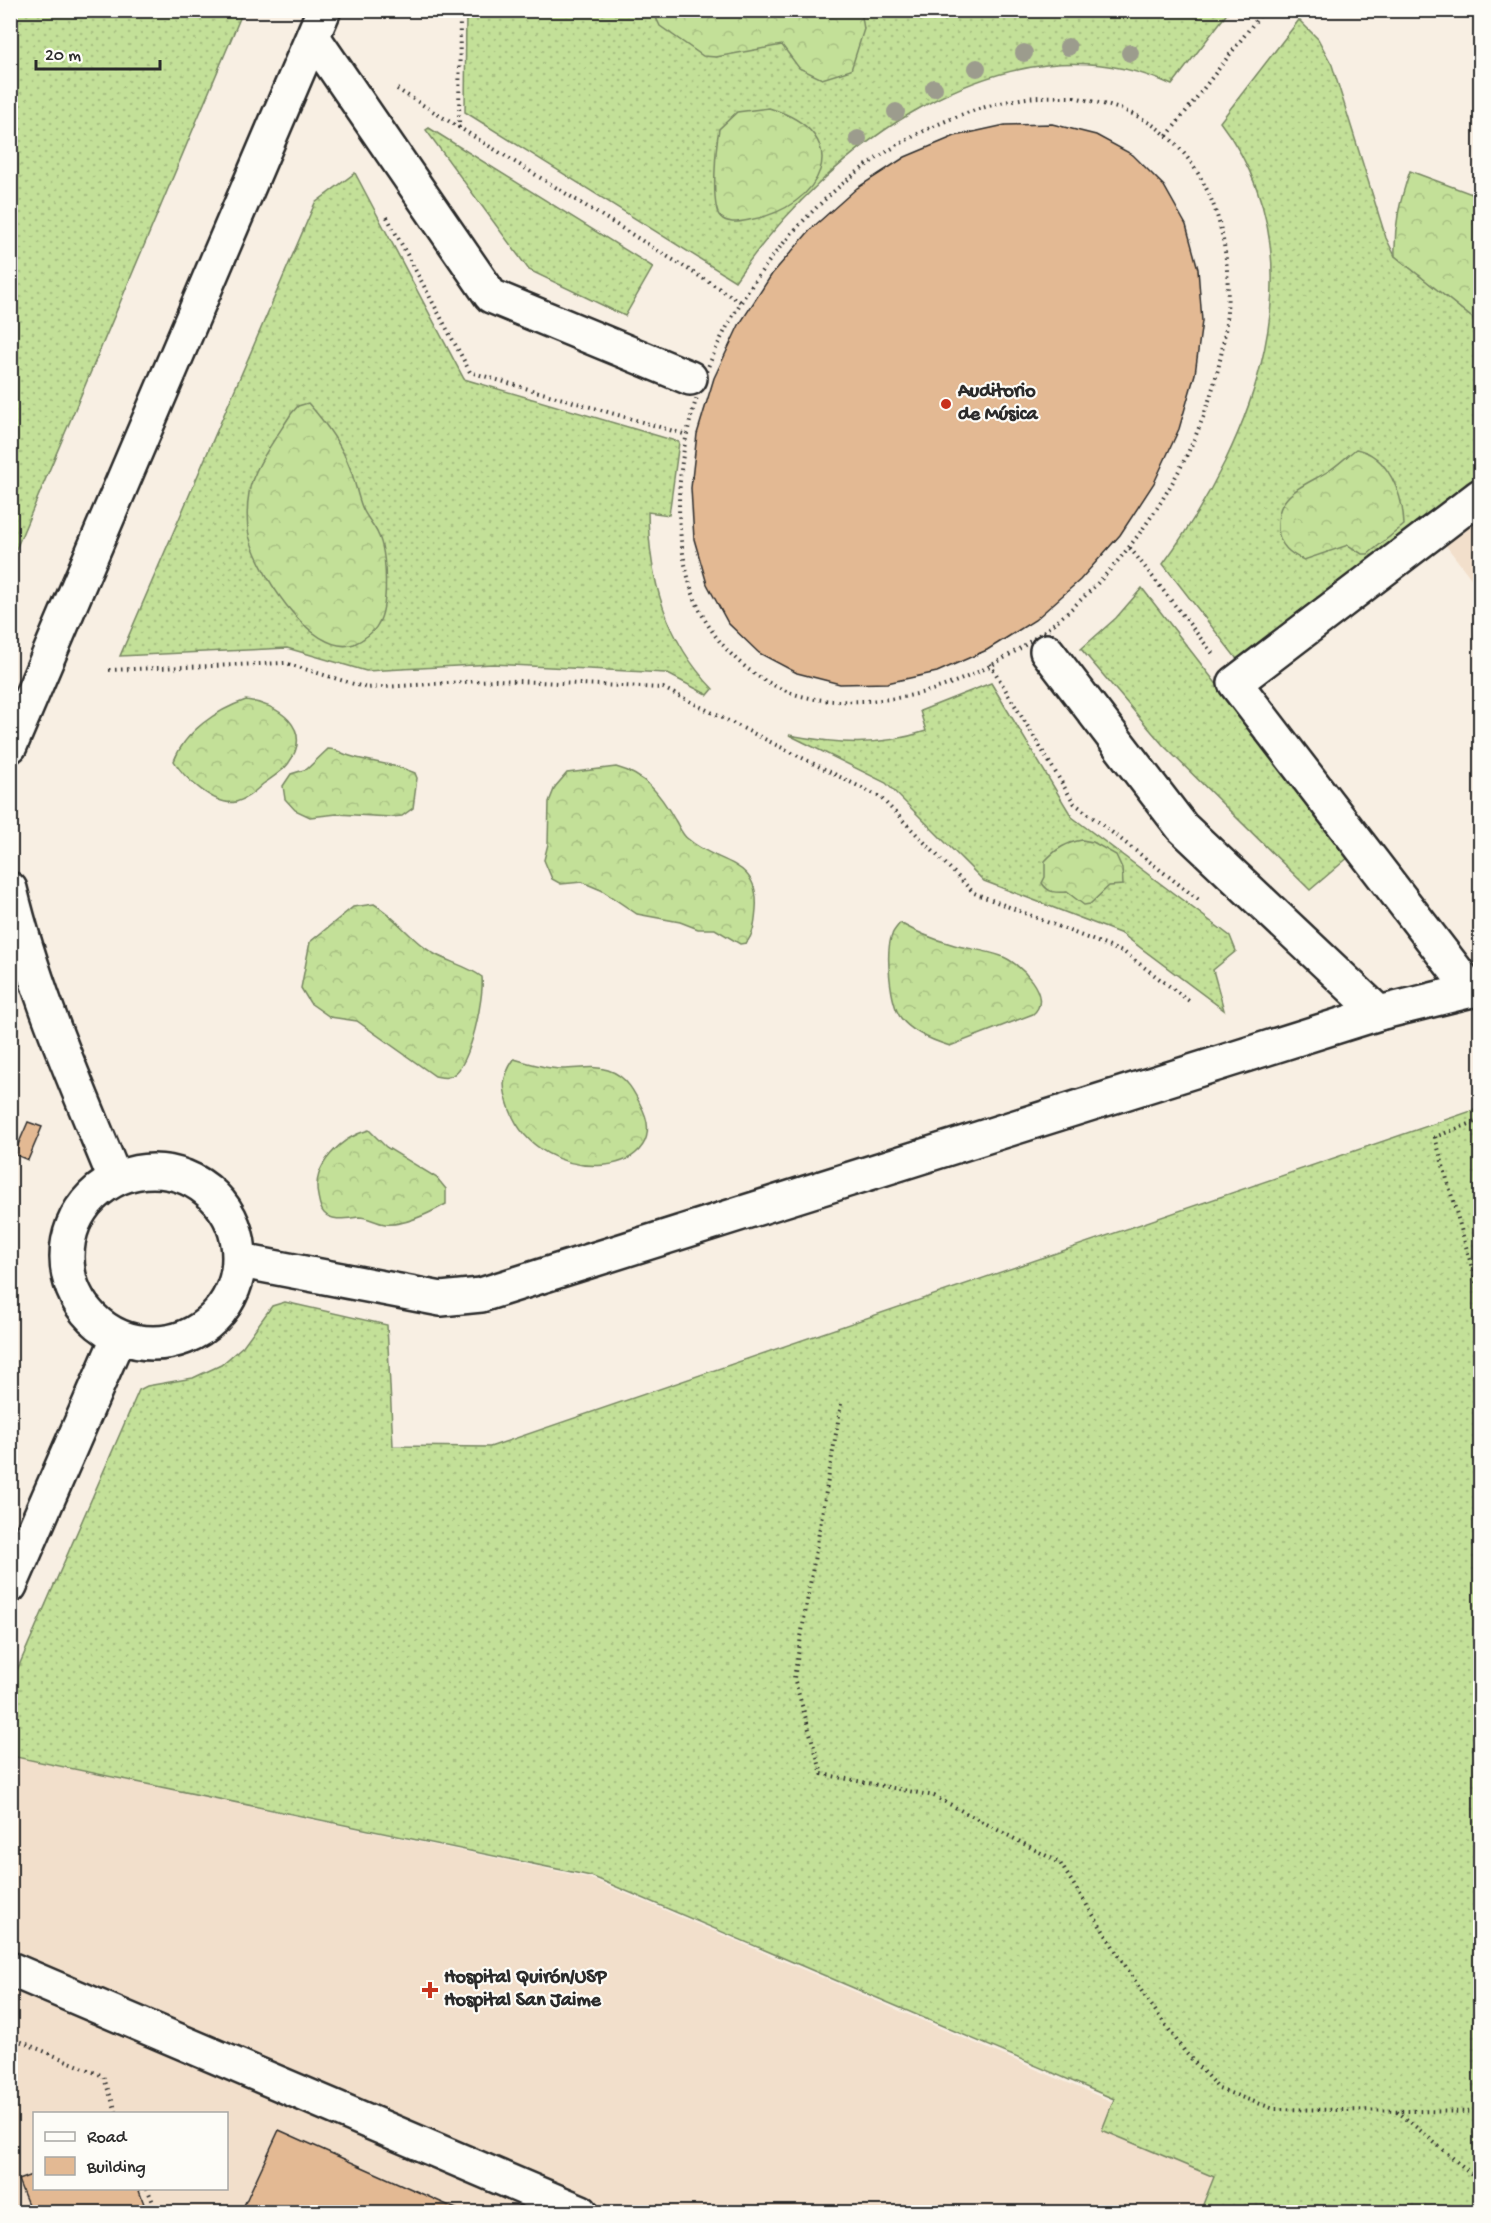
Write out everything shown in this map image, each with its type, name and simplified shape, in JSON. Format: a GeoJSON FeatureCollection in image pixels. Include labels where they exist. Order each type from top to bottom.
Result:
{"type":"FeatureCollection","features":[{"type":"Feature","properties":{"kind":"lane"},"geometry":{"type":"LineString","coordinates":[[318,24],[491,296],[690,378]]}},
{"type":"Feature","properties":{"kind":"lane"},"geometry":{"type":"LineString","coordinates":[[10,746],[318,24]]}},
{"type":"Feature","properties":{"kind":"lane"},"geometry":{"type":"LineString","coordinates":[[241,1261],[441,1299],[481,1295],[1379,1013],[1476,989],[1235,683],[1480,496]]}},
{"type":"Feature","properties":{"kind":"lane"},"geometry":{"type":"LineString","coordinates":[[1047,651],[1182,827],[1379,1013]]}},
{"type":"Feature","properties":{"kind":"lane"},"geometry":{"type":"LineString","coordinates":[[10,889],[49,1019],[116,1179]]}},
{"type":"Feature","properties":{"kind":"lane"},"geometry":{"type":"LineString","coordinates":[[144,1170],[174,1173],[202,1184],[223,1205],[228,1214],[237,1232],[241,1261],[234,1288],[220,1313],[199,1331],[173,1342],[145,1344],[118,1338],[90,1319],[72,1291],[66,1259],[71,1226],[89,1198],[116,1179],[144,1170]]}},
{"type":"Feature","properties":{"kind":"lane"},"geometry":{"type":"LineString","coordinates":[[10,1586],[118,1338]]}},
{"type":"Feature","properties":{"kind":"lane"},"geometry":{"type":"LineString","coordinates":[[10,1969],[581,2212]]}},
{"type":"Feature","properties":{"kind":"path"},"geometry":{"type":"LineString","coordinates":[[459,128],[460,10]]}},
{"type":"Feature","properties":{"kind":"path"},"geometry":{"type":"LineString","coordinates":[[1167,136],[1264,10]]}},
{"type":"Feature","properties":{"kind":"path"},"geometry":{"type":"LineString","coordinates":[[392,86],[741,302]]}},
{"type":"Feature","properties":{"kind":"path"},"geometry":{"type":"LineString","coordinates":[[1074,97],[1120,108],[1146,121],[1167,136],[1191,162],[1214,204],[1226,252],[1229,307],[1220,365],[1201,425],[1173,483],[1130,548],[1092,589],[1043,631],[990,664],[941,687],[883,701],[832,702],[786,692],[753,673],[715,637],[692,596],[680,547],[678,492],[685,439],[705,375],[741,302],[770,260],[814,210],[863,168],[916,134],[970,111],[1024,98],[1074,97]]}},
{"type":"Feature","properties":{"kind":"path"},"geometry":{"type":"LineString","coordinates":[[1130,548],[1235,683]]}},
{"type":"Feature","properties":{"kind":"path"},"geometry":{"type":"LineString","coordinates":[[109,670],[285,663],[367,688],[496,680],[663,688],[880,797],[974,893],[1125,953],[1192,1003]]}},
{"type":"Feature","properties":{"kind":"path"},"geometry":{"type":"LineString","coordinates":[[990,664],[1074,803],[1206,904]]}},
{"type":"Feature","properties":{"kind":"path"},"geometry":{"type":"LineString","coordinates":[[1480,1120],[1435,1137],[1480,1296]]}},
{"type":"Feature","properties":{"kind":"path"},"geometry":{"type":"LineString","coordinates":[[841,1404],[794,1678],[822,1774],[933,1796],[1060,1863],[1144,1995],[1185,2052],[1219,2089],[1274,2109],[1480,2112]]}},
{"type":"Feature","properties":{"kind":"path"},"geometry":{"type":"LineString","coordinates":[[10,2037],[103,2076],[116,2112]]}},
{"type":"Feature","properties":{"kind":"path"},"geometry":{"type":"LineString","coordinates":[[1397,2111],[1480,2181]]}},
{"type":"Feature","properties":{"kind":"path"},"geometry":{"type":"LineString","coordinates":[[148,2190],[157,2212]]}},
{"type":"Feature","properties":{"kind":"shaded area"},"geometry":{"type":"Polygon","coordinates":[[[1480,509],[1480,590],[1441,539],[1480,509]]]}},
{"type":"Feature","properties":{"kind":"shaded area","name":"Hospital Quirón/USP Hospital San Jaime"},"geometry":{"type":"Polygon","coordinates":[[[11,1756],[589,1878],[1309,2186],[1310,2212],[11,2212],[11,1756]]]}},
{"type":"Feature","properties":{"kind":"green space"},"geometry":{"type":"Polygon","coordinates":[[[10,11],[243,11],[11,561],[10,11]]]}},
{"type":"Feature","properties":{"kind":"green space"},"geometry":{"type":"Polygon","coordinates":[[[466,11],[1229,11],[1172,85],[1109,66],[1046,65],[985,79],[925,105],[869,141],[818,184],[773,232],[735,281],[465,112],[466,11]]]}},
{"type":"Feature","properties":{"kind":"green space"},"geometry":{"type":"Polygon","coordinates":[[[653,11],[861,11],[864,29],[851,70],[822,79],[799,68],[782,45],[716,57],[703,56],[660,26],[653,11]]]}},
{"type":"Feature","properties":{"kind":"green space"},"geometry":{"type":"Polygon","coordinates":[[[1299,20],[1318,39],[1332,65],[1386,238],[1395,256],[1480,324],[1480,478],[1240,663],[1163,564],[1196,515],[1225,462],[1248,406],[1265,348],[1272,290],[1268,232],[1251,176],[1220,122],[1299,20]]]}},
{"type":"Feature","properties":{"kind":"green space"},"geometry":{"type":"Polygon","coordinates":[[[769,108],[797,120],[814,135],[821,152],[820,170],[811,186],[796,201],[775,213],[749,220],[733,222],[725,220],[719,215],[715,198],[719,129],[737,112],[769,108]]]}},
{"type":"Feature","properties":{"kind":"green space"},"geometry":{"type":"Polygon","coordinates":[[[429,128],[653,267],[625,316],[529,270],[426,130],[429,128]]]}},
{"type":"Feature","properties":{"kind":"green space"},"geometry":{"type":"Polygon","coordinates":[[[1410,171],[1480,197],[1480,324],[1395,256],[1398,213],[1410,171]]]}},
{"type":"Feature","properties":{"kind":"green space"},"geometry":{"type":"Polygon","coordinates":[[[355,173],[464,379],[679,442],[669,515],[648,512],[649,537],[663,608],[683,650],[713,689],[708,695],[666,673],[493,664],[366,671],[287,648],[120,656],[315,203],[355,173]]]}},
{"type":"Feature","properties":{"kind":"green space"},"geometry":{"type":"Polygon","coordinates":[[[308,403],[342,450],[352,473],[362,507],[381,543],[386,579],[382,616],[374,630],[354,644],[337,645],[320,637],[303,624],[272,585],[252,546],[248,530],[248,497],[255,473],[291,414],[298,406],[308,403]]]}},
{"type":"Feature","properties":{"kind":"green space"},"geometry":{"type":"Polygon","coordinates":[[[1356,449],[1377,459],[1392,478],[1401,501],[1404,525],[1368,554],[1362,554],[1348,545],[1304,560],[1299,558],[1286,549],[1279,536],[1278,519],[1282,505],[1293,492],[1330,470],[1356,449]]]}},
{"type":"Feature","properties":{"kind":"green space"},"geometry":{"type":"Polygon","coordinates":[[[1142,588],[1350,856],[1310,890],[1163,745],[1081,649],[1116,618],[1142,588]]]}},
{"type":"Feature","properties":{"kind":"green space"},"geometry":{"type":"Polygon","coordinates":[[[991,683],[1072,817],[1230,936],[1236,951],[1213,970],[1224,1010],[1122,934],[984,881],[886,783],[789,735],[841,742],[875,742],[909,736],[926,731],[920,711],[991,683]]]}},
{"type":"Feature","properties":{"kind":"green space"},"geometry":{"type":"Polygon","coordinates":[[[246,700],[269,707],[289,720],[295,729],[297,739],[295,751],[286,767],[251,794],[236,802],[219,800],[192,782],[174,761],[186,740],[203,723],[246,700]]]}},
{"type":"Feature","properties":{"kind":"green space"},"geometry":{"type":"Polygon","coordinates":[[[328,749],[415,773],[417,778],[413,808],[402,816],[391,817],[337,814],[310,817],[295,810],[285,799],[283,786],[291,774],[307,769],[328,749]]]}},
{"type":"Feature","properties":{"kind":"green space"},"geometry":{"type":"Polygon","coordinates":[[[616,767],[636,775],[651,787],[664,802],[686,837],[699,847],[744,871],[751,880],[755,892],[755,922],[746,943],[740,944],[715,929],[698,929],[680,922],[637,914],[601,890],[582,882],[561,884],[552,879],[544,860],[548,844],[549,802],[555,787],[567,773],[616,767]]]}},
{"type":"Feature","properties":{"kind":"green space"},"geometry":{"type":"Polygon","coordinates":[[[1082,840],[1093,842],[1116,855],[1122,868],[1123,885],[1109,886],[1090,904],[1084,905],[1067,892],[1053,892],[1042,883],[1045,877],[1045,861],[1062,847],[1082,840]]]}},
{"type":"Feature","properties":{"kind":"green space"},"geometry":{"type":"Polygon","coordinates":[[[374,904],[431,952],[470,969],[482,977],[481,999],[471,1044],[459,1068],[451,1076],[435,1076],[357,1021],[330,1017],[310,1003],[301,988],[310,942],[353,907],[374,904]]]}},
{"type":"Feature","properties":{"kind":"green space"},"geometry":{"type":"Polygon","coordinates":[[[900,923],[938,940],[995,954],[1017,965],[1037,990],[1038,1007],[1033,1014],[950,1046],[917,1032],[901,1018],[891,990],[890,943],[893,932],[900,923]]]}},
{"type":"Feature","properties":{"kind":"green space"},"geometry":{"type":"Polygon","coordinates":[[[514,1059],[557,1069],[591,1067],[608,1070],[620,1076],[633,1091],[643,1110],[647,1133],[639,1150],[622,1161],[599,1166],[573,1163],[548,1153],[526,1136],[510,1110],[504,1083],[514,1059]]]}},
{"type":"Feature","properties":{"kind":"green space"},"geometry":{"type":"Polygon","coordinates":[[[1480,1108],[1480,2212],[1200,2212],[1214,2177],[1102,2130],[1114,2099],[591,1876],[11,1756],[11,1684],[139,1390],[147,1386],[193,1378],[221,1365],[243,1346],[272,1306],[285,1302],[387,1325],[393,1446],[490,1447],[1480,1108]]]}},
{"type":"Feature","properties":{"kind":"green space"},"geometry":{"type":"Polygon","coordinates":[[[369,1130],[386,1147],[437,1178],[446,1189],[446,1204],[417,1218],[393,1224],[362,1217],[345,1219],[327,1216],[319,1203],[317,1185],[324,1163],[339,1146],[369,1130]]]}},
{"type":"Feature","properties":{"kind":"building","name":"Auditorio de Música"},"geometry":{"type":"Polygon","coordinates":[[[1052,124],[1096,135],[1133,155],[1164,186],[1186,225],[1198,269],[1202,321],[1195,374],[1179,429],[1154,483],[1120,535],[1080,580],[1035,620],[987,650],[937,672],[887,683],[840,684],[797,673],[759,653],[728,623],[707,584],[694,539],[691,488],[697,434],[714,378],[739,325],[772,274],[812,228],[857,188],[905,157],[955,136],[1005,125],[1052,124]]]}},
{"type":"Feature","properties":{"kind":"building"},"geometry":{"type":"Polygon","coordinates":[[[28,1122],[42,1127],[28,1160],[14,1154],[28,1122]]]}},
{"type":"Feature","properties":{"kind":"building"},"geometry":{"type":"Polygon","coordinates":[[[279,2130],[463,2212],[241,2212],[279,2130]]]}},
{"type":"Feature","properties":{"kind":"building"},"geometry":{"type":"Polygon","coordinates":[[[33,2174],[33,2190],[139,2190],[147,2212],[31,2212],[18,2180],[33,2174]]]}},
{"type":"Feature","properties":{"kind":"place","name":"Auditorio de Música"},"geometry":{"type":"Point","coordinates":[946,404]}},
{"type":"Feature","properties":{"kind":"place","name":"Hospital Quirón/USP Hospital San Jaime"},"geometry":{"type":"Point","coordinates":[430,1990]}}]}
